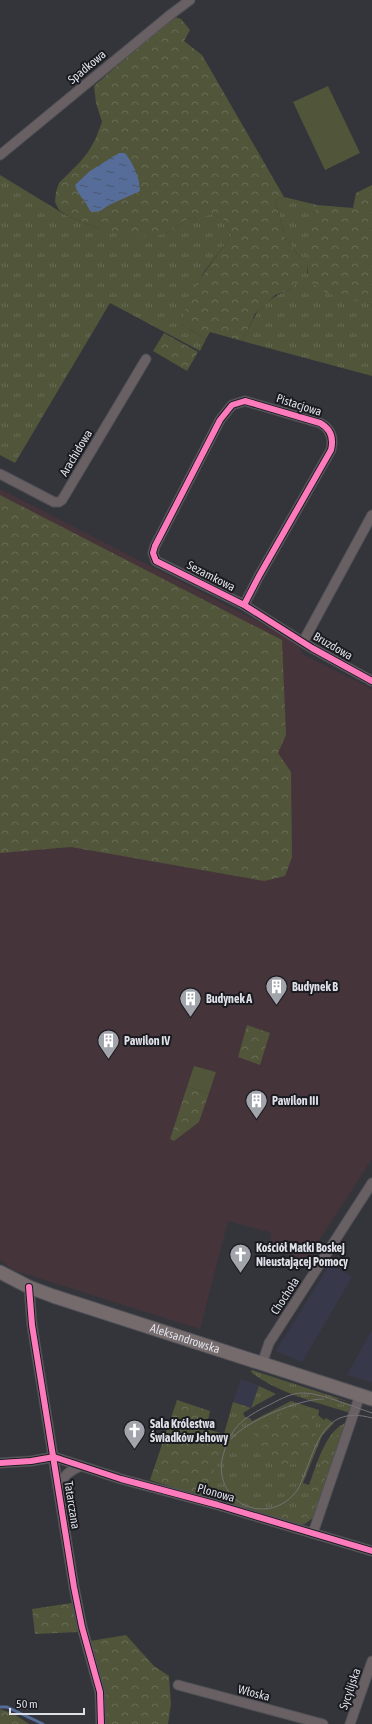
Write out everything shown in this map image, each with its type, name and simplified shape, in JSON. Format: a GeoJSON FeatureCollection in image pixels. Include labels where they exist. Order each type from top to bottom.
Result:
{"type":"FeatureCollection","features":[{"type":"Feature","properties":{"kind":"main road","name":"Aleksandrowska"},"geometry":{"type":"LineString","coordinates":[[0,1272],[29,1287],[52,1296],[366,1397]]}},
{"type":"Feature","properties":{"kind":"street","name":"Spadkowa"},"geometry":{"type":"LineString","coordinates":[[0,155],[190,0]]}},
{"type":"Feature","properties":{"kind":"street","name":"Arachidowa"},"geometry":{"type":"LineString","coordinates":[[0,474],[54,502],[59,502],[62,500],[146,359]]}},
{"type":"Feature","properties":{"kind":"street","name":"Pistacjowa"},"geometry":{"type":"LineString","coordinates":[[154,553],[155,546],[220,420],[232,405],[240,401],[251,402],[325,425],[331,433],[331,450],[244,605]]}},
{"type":"Feature","properties":{"kind":"street","name":"Bruzdowa"},"geometry":{"type":"LineString","coordinates":[[372,515],[303,642],[372,681]]}},
{"type":"Feature","properties":{"kind":"street","name":"Sezamkowa"},"geometry":{"type":"LineString","coordinates":[[154,553],[156,561],[244,605],[303,642]]}},
{"type":"Feature","properties":{"kind":"street","name":"Chochoła"},"geometry":{"type":"LineString","coordinates":[[262,1364],[269,1343],[372,1183]]}},
{"type":"Feature","properties":{"kind":"street","name":"Tatarczana"},"geometry":{"type":"LineString","coordinates":[[29,1287],[32,1325],[81,1621],[100,1692],[101,1724]]}},
{"type":"Feature","properties":{"kind":"street"},"geometry":{"type":"LineString","coordinates":[[313,1533],[366,1397]]}},
{"type":"Feature","properties":{"kind":"street"},"geometry":{"type":"LineString","coordinates":[[0,1463],[31,1461],[54,1457]]}},
{"type":"Feature","properties":{"kind":"street","name":"Plonowa"},"geometry":{"type":"LineString","coordinates":[[54,1457],[372,1551]]}},
{"type":"Feature","properties":{"kind":"street"},"geometry":{"type":"LineString","coordinates":[[58,1486],[65,1475],[81,1466]]}},
{"type":"Feature","properties":{"kind":"street","name":"Sycylijska"},"geometry":{"type":"LineString","coordinates":[[350,1724],[372,1661]]}},
{"type":"Feature","properties":{"kind":"street","name":"Włoska"},"geometry":{"type":"LineString","coordinates":[[178,1684],[323,1724]]}},
{"type":"Feature","properties":{"kind":"shaded area"},"geometry":{"type":"Polygon","coordinates":[[[0,489],[292,639],[298,643],[302,654],[372,689],[372,1159],[306,1260],[268,1246],[272,1233],[228,1221],[200,1329],[13,1270],[0,1260],[0,489]]]}},
{"type":"Feature","properties":{"kind":"shaded area"},"geometry":{"type":"Polygon","coordinates":[[[330,1264],[352,1277],[302,1362],[276,1351],[330,1264]]]}},
{"type":"Feature","properties":{"kind":"shaded area"},"geometry":{"type":"Polygon","coordinates":[[[372,1330],[372,1382],[347,1375],[372,1330]]]}},
{"type":"Feature","properties":{"kind":"shaded area"},"geometry":{"type":"Polygon","coordinates":[[[241,1379],[259,1386],[251,1408],[233,1402],[241,1379]]]}},
{"type":"Feature","properties":{"kind":"green space"},"geometry":{"type":"Polygon","coordinates":[[[175,17],[181,19],[190,30],[184,41],[202,55],[284,197],[275,200],[285,237],[300,258],[300,280],[291,289],[275,295],[255,314],[242,341],[210,332],[206,339],[181,324],[189,300],[195,288],[232,235],[220,213],[188,219],[166,234],[139,238],[100,229],[69,217],[59,210],[55,202],[59,183],[88,152],[95,140],[102,122],[96,103],[94,86],[169,20],[175,17]]]}},
{"type":"Feature","properties":{"kind":"green space"},"geometry":{"type":"Polygon","coordinates":[[[328,86],[360,153],[325,170],[293,102],[328,86]]]}},
{"type":"Feature","properties":{"kind":"green space"},"geometry":{"type":"Polygon","coordinates":[[[0,175],[69,217],[100,229],[166,234],[188,219],[220,212],[232,235],[204,272],[181,324],[206,339],[200,351],[110,303],[15,463],[0,455],[0,175]]]}},
{"type":"Feature","properties":{"kind":"green space"},"geometry":{"type":"Polygon","coordinates":[[[372,185],[372,305],[338,297],[320,289],[310,281],[307,265],[311,232],[317,205],[353,208],[356,193],[372,185]]]}},
{"type":"Feature","properties":{"kind":"green space"},"geometry":{"type":"Polygon","coordinates":[[[284,197],[317,205],[311,234],[307,273],[372,305],[372,376],[242,341],[260,309],[273,298],[291,289],[300,258],[285,237],[275,200],[284,197]]]}},
{"type":"Feature","properties":{"kind":"green space"},"geometry":{"type":"Polygon","coordinates":[[[164,333],[198,352],[187,371],[153,351],[164,333]]]}},
{"type":"Feature","properties":{"kind":"green space"},"geometry":{"type":"Polygon","coordinates":[[[0,495],[282,640],[286,735],[278,753],[291,772],[292,857],[285,876],[264,881],[71,847],[0,853],[0,495]]]}},
{"type":"Feature","properties":{"kind":"green space"},"geometry":{"type":"Polygon","coordinates":[[[247,1025],[270,1033],[260,1065],[238,1057],[247,1025]]]}},
{"type":"Feature","properties":{"kind":"green space"},"geometry":{"type":"Polygon","coordinates":[[[194,1066],[216,1072],[209,1093],[187,1087],[194,1066]]]}},
{"type":"Feature","properties":{"kind":"green space"},"geometry":{"type":"Polygon","coordinates":[[[187,1087],[209,1093],[199,1122],[174,1141],[170,1139],[187,1087]]]}},
{"type":"Feature","properties":{"kind":"green space"},"geometry":{"type":"Polygon","coordinates":[[[252,1370],[353,1403],[337,1400],[352,1405],[350,1413],[286,1392],[262,1380],[251,1372],[252,1370]]]}},
{"type":"Feature","properties":{"kind":"green space"},"geometry":{"type":"Polygon","coordinates":[[[259,1386],[276,1394],[251,1408],[259,1386]]]}},
{"type":"Feature","properties":{"kind":"green space"},"geometry":{"type":"Polygon","coordinates":[[[177,1400],[210,1411],[206,1429],[225,1434],[206,1498],[150,1480],[177,1400]]]}},
{"type":"Feature","properties":{"kind":"green space"},"geometry":{"type":"Polygon","coordinates":[[[291,1401],[319,1410],[318,1415],[324,1420],[326,1418],[334,1423],[322,1436],[303,1483],[309,1485],[327,1441],[339,1427],[346,1423],[314,1517],[305,1524],[298,1525],[206,1498],[233,1402],[251,1408],[243,1413],[245,1417],[250,1418],[252,1421],[291,1401]]]}},
{"type":"Feature","properties":{"kind":"green space"},"geometry":{"type":"Polygon","coordinates":[[[304,1408],[314,1410],[316,1413],[316,1438],[315,1445],[310,1455],[302,1461],[291,1464],[275,1465],[266,1460],[251,1446],[255,1431],[286,1411],[300,1411],[304,1408]]]}},
{"type":"Feature","properties":{"kind":"green space"},"geometry":{"type":"Polygon","coordinates":[[[334,1435],[339,1436],[339,1441],[311,1516],[305,1522],[297,1522],[275,1517],[275,1512],[280,1509],[285,1508],[295,1513],[300,1513],[303,1507],[311,1504],[314,1496],[311,1492],[315,1477],[334,1435]]]}},
{"type":"Feature","properties":{"kind":"green space"},"geometry":{"type":"Polygon","coordinates":[[[72,1603],[78,1632],[35,1634],[32,1609],[72,1603]]]}},
{"type":"Feature","properties":{"kind":"green space"},"geometry":{"type":"Polygon","coordinates":[[[126,1635],[154,1666],[169,1676],[171,1704],[168,1724],[104,1724],[104,1693],[90,1641],[126,1635]]]}},
{"type":"Feature","properties":{"kind":"green space"},"geometry":{"type":"Polygon","coordinates":[[[0,1709],[14,1714],[29,1724],[0,1724],[0,1709]]]}},
{"type":"Feature","properties":{"kind":"water"},"geometry":{"type":"Polygon","coordinates":[[[119,153],[125,153],[131,161],[136,171],[140,191],[109,205],[100,211],[90,211],[75,185],[90,171],[119,153]]]}},
{"type":"Feature","properties":{"kind":"waterway"},"geometry":{"type":"LineString","coordinates":[[0,1707],[7,1707],[43,1724]]}},
{"type":"Feature","properties":{"kind":"tram line"},"geometry":{"type":"LineString","coordinates":[[372,1413],[329,1398],[305,1393],[294,1394],[278,1400],[249,1416],[238,1425],[230,1436],[224,1452],[221,1470],[225,1485],[233,1497],[244,1505],[258,1509],[272,1508],[286,1501],[298,1489],[315,1447],[322,1434],[330,1424],[341,1418],[354,1415],[372,1418]]}},
{"type":"Feature","properties":{"kind":"tram line"},"geometry":{"type":"LineString","coordinates":[[231,1439],[238,1432],[260,1418],[287,1407],[323,1399]]}},
{"type":"Feature","properties":{"kind":"cycle path"},"geometry":{"type":"LineString","coordinates":[[244,605],[331,450],[332,442],[331,434],[327,428],[320,423],[245,401],[232,405],[220,420],[155,546],[153,553],[156,561],[244,605],[312,648],[372,681]]}},
{"type":"Feature","properties":{"kind":"cycle path"},"geometry":{"type":"LineString","coordinates":[[29,1287],[32,1325],[74,1587],[82,1627],[100,1692],[101,1724]]}},
{"type":"Feature","properties":{"kind":"cycle path"},"geometry":{"type":"LineString","coordinates":[[0,1463],[31,1461],[54,1457],[121,1479],[218,1505],[372,1551]]}},
{"type":"Feature","properties":{"kind":"place","name":"Budynek B"},"geometry":{"type":"Point","coordinates":[277,1006]}},
{"type":"Feature","properties":{"kind":"place","name":"Budynek A"},"geometry":{"type":"Point","coordinates":[190,1018]}},
{"type":"Feature","properties":{"kind":"place","name":"Pawilon IV"},"geometry":{"type":"Point","coordinates":[108,1060]}},
{"type":"Feature","properties":{"kind":"place","name":"Pawilon III"},"geometry":{"type":"Point","coordinates":[257,1120]}},
{"type":"Feature","properties":{"kind":"place","name":"Kościół Matki Boskej Nieustającej Pomocy"},"geometry":{"type":"Point","coordinates":[241,1274]}},
{"type":"Feature","properties":{"kind":"place","name":"Sala Królestwa Świadków Jehowy"},"geometry":{"type":"Point","coordinates":[135,1450]}}]}
